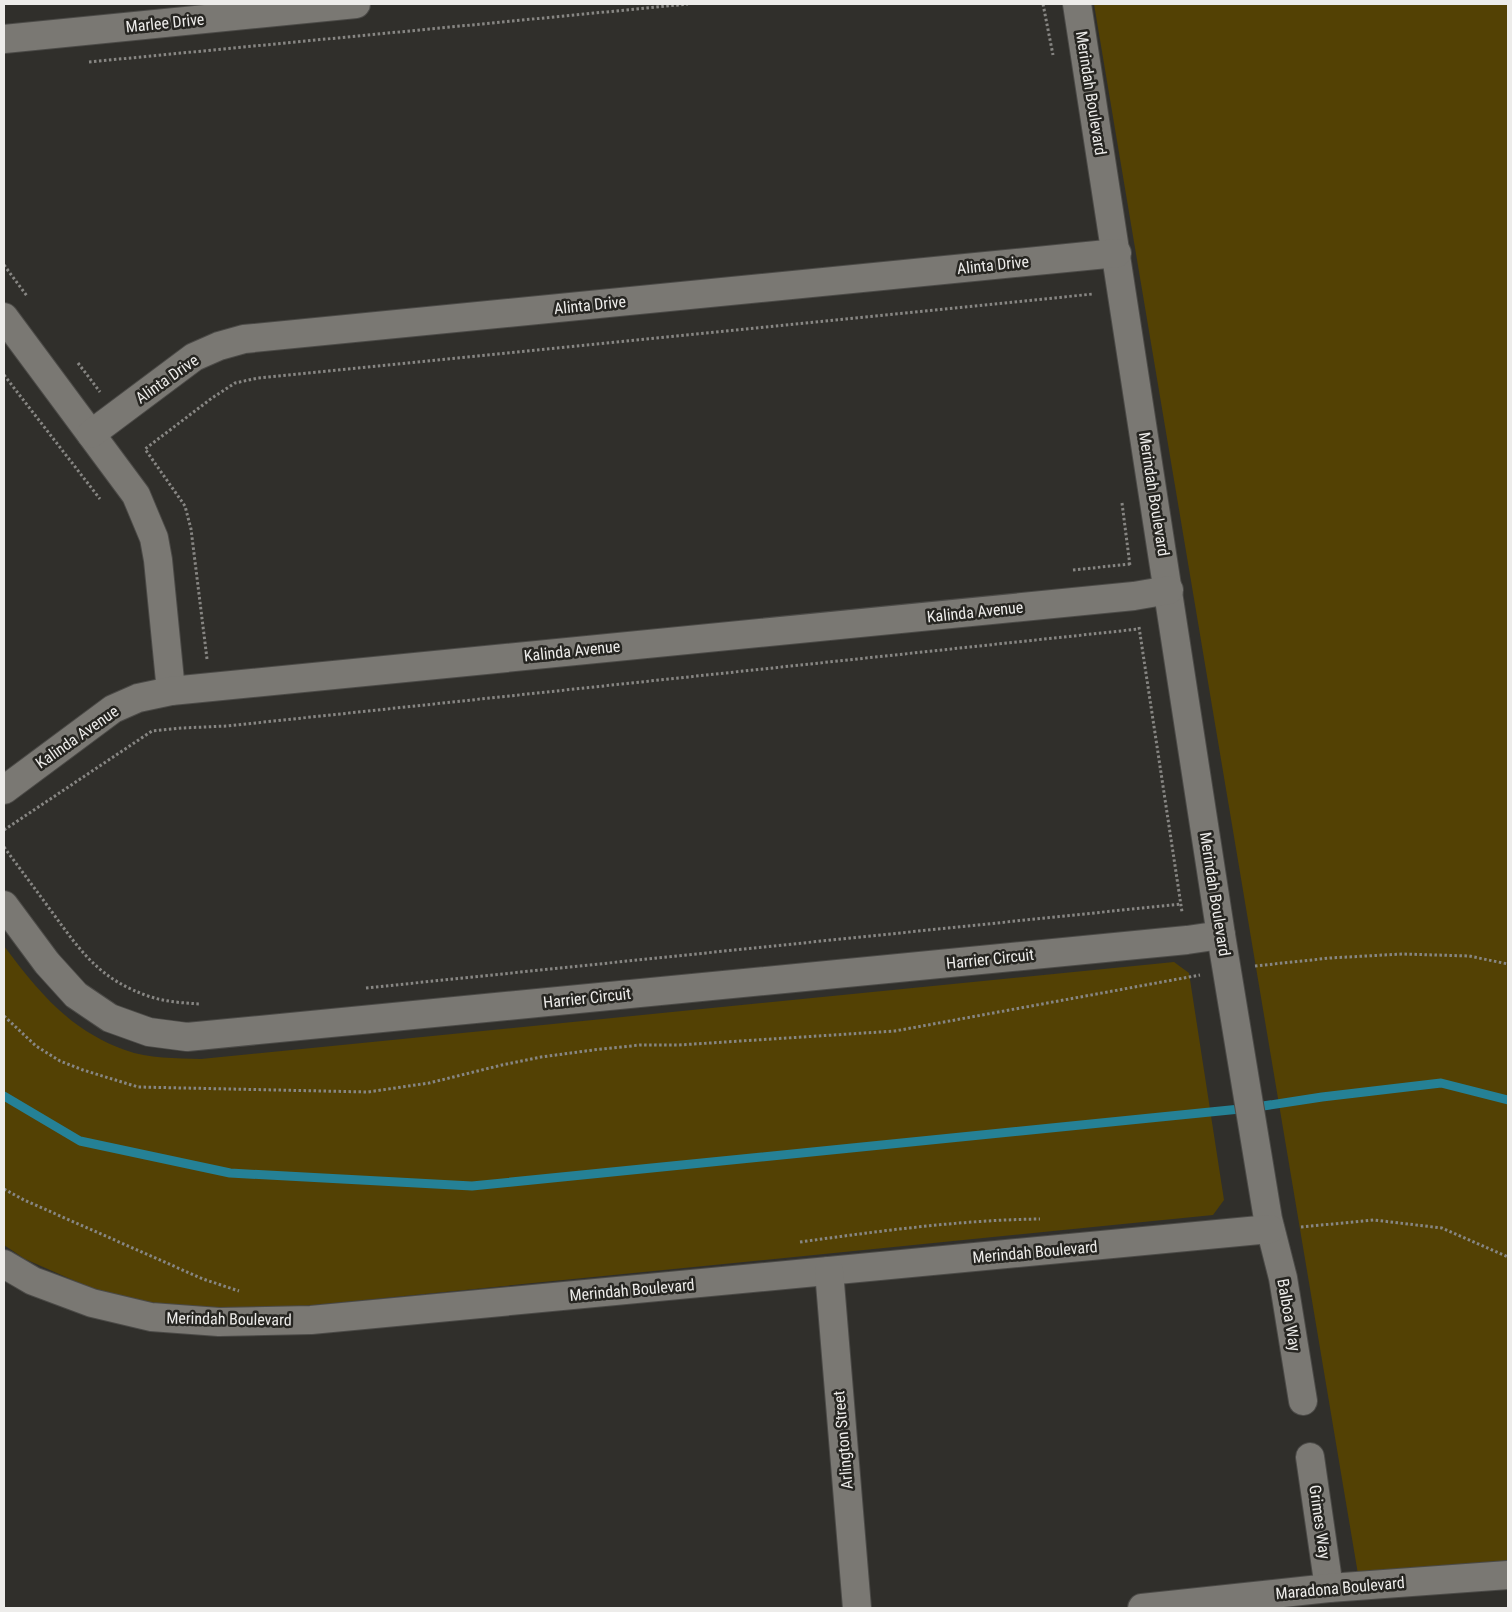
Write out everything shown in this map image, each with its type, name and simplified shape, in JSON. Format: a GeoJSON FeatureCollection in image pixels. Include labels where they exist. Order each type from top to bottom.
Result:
{"type":"FeatureCollection","features":[{"type":"Feature","properties":{"kind":"street","name":"Marlee Drive"},"geometry":{"type":"LineString","coordinates":[[4,39],[356,4]]}},
{"type":"Feature","properties":{"kind":"street","name":"Merindah Boulevard"},"geometry":{"type":"LineString","coordinates":[[4,1264],[33,1281],[92,1303],[151,1317],[219,1322],[311,1320],[829,1271],[1269,1224],[1221,935],[1077,4]]}},
{"type":"Feature","properties":{"kind":"street","name":"Alinta Drive"},"geometry":{"type":"LineString","coordinates":[[91,434],[194,358],[219,346],[244,340],[1117,253]]}},
{"type":"Feature","properties":{"kind":"street"},"geometry":{"type":"LineString","coordinates":[[4,317],[136,496],[154,538],[158,560],[171,691]]}},
{"type":"Feature","properties":{"kind":"street","name":"Kalinda Avenue"},"geometry":{"type":"LineString","coordinates":[[4,790],[114,709],[138,698],[171,691],[1134,596],[1169,590]]}},
{"type":"Feature","properties":{"kind":"street","name":"Harrier Circuit"},"geometry":{"type":"LineString","coordinates":[[4,905],[46,963],[76,995],[110,1018],[149,1032],[187,1037],[1187,940],[1221,935]]}},
{"type":"Feature","properties":{"kind":"street","name":"Balboa Way"},"geometry":{"type":"LineString","coordinates":[[1269,1224],[1284,1278],[1303,1401]]}},
{"type":"Feature","properties":{"kind":"street","name":"Arlington Street"},"geometry":{"type":"LineString","coordinates":[[829,1271],[856,1608]]}},
{"type":"Feature","properties":{"kind":"street","name":"Grimes Way"},"geometry":{"type":"LineString","coordinates":[[1310,1457],[1329,1588]]}},
{"type":"Feature","properties":{"kind":"street","name":"Maradona Boulevard"},"geometry":{"type":"LineString","coordinates":[[1142,1608],[1329,1588],[1508,1575]]}},
{"type":"Feature","properties":{"kind":"path"},"geometry":{"type":"LineString","coordinates":[[84,63],[688,4]]}},
{"type":"Feature","properties":{"kind":"path"},"geometry":{"type":"LineString","coordinates":[[208,662],[191,528],[185,506],[145,449],[212,398],[235,383],[258,378],[1096,294]]}},
{"type":"Feature","properties":{"kind":"path"},"geometry":{"type":"LineString","coordinates":[[4,375],[100,500]]}},
{"type":"Feature","properties":{"kind":"path"},"geometry":{"type":"LineString","coordinates":[[4,830],[152,731],[237,725],[1139,629]]}},
{"type":"Feature","properties":{"kind":"path"},"geometry":{"type":"LineString","coordinates":[[4,847],[80,950],[101,971],[119,983],[153,998],[170,1002],[203,1004]]}},
{"type":"Feature","properties":{"kind":"path"},"geometry":{"type":"LineString","coordinates":[[361,988],[1181,904]]}},
{"type":"Feature","properties":{"kind":"path"},"geometry":{"type":"LineString","coordinates":[[4,1016],[36,1046],[60,1061],[138,1087],[368,1092],[429,1084],[541,1057],[602,1049],[640,1045],[679,1045],[895,1031],[943,1024],[1077,997],[1229,977],[1330,958],[1402,954],[1470,956],[1508,964]]}},
{"type":"Feature","properties":{"kind":"path"},"geometry":{"type":"LineString","coordinates":[[4,1189],[33,1204],[203,1279],[239,1291]]}},
{"type":"Feature","properties":{"kind":"path"},"geometry":{"type":"LineString","coordinates":[[799,1242],[876,1231],[1015,1219],[1043,1219]]}},
{"type":"Feature","properties":{"kind":"path"},"geometry":{"type":"LineString","coordinates":[[1269,1224],[1295,1227],[1374,1220],[1442,1228],[1508,1257]]}},
{"type":"Feature","properties":{"kind":"shaded area"},"geometry":{"type":"Polygon","coordinates":[[[1094,4],[1508,4],[1508,1575],[1360,1586],[1094,4]]]}},
{"type":"Feature","properties":{"kind":"shaded area"},"geometry":{"type":"Polygon","coordinates":[[[4,946],[42,993],[87,1032],[105,1042],[134,1053],[163,1058],[201,1059],[1174,962],[1189,973],[1224,1200],[1213,1215],[244,1312],[151,1306],[100,1292],[25,1259],[4,1245],[4,946]]]}},
{"type":"Feature","properties":{"kind":"waterway"},"geometry":{"type":"LineString","coordinates":[[4,1096],[80,1141],[230,1173],[472,1186],[1250,1108],[1322,1097],[1441,1083],[1508,1100]]}}]}
